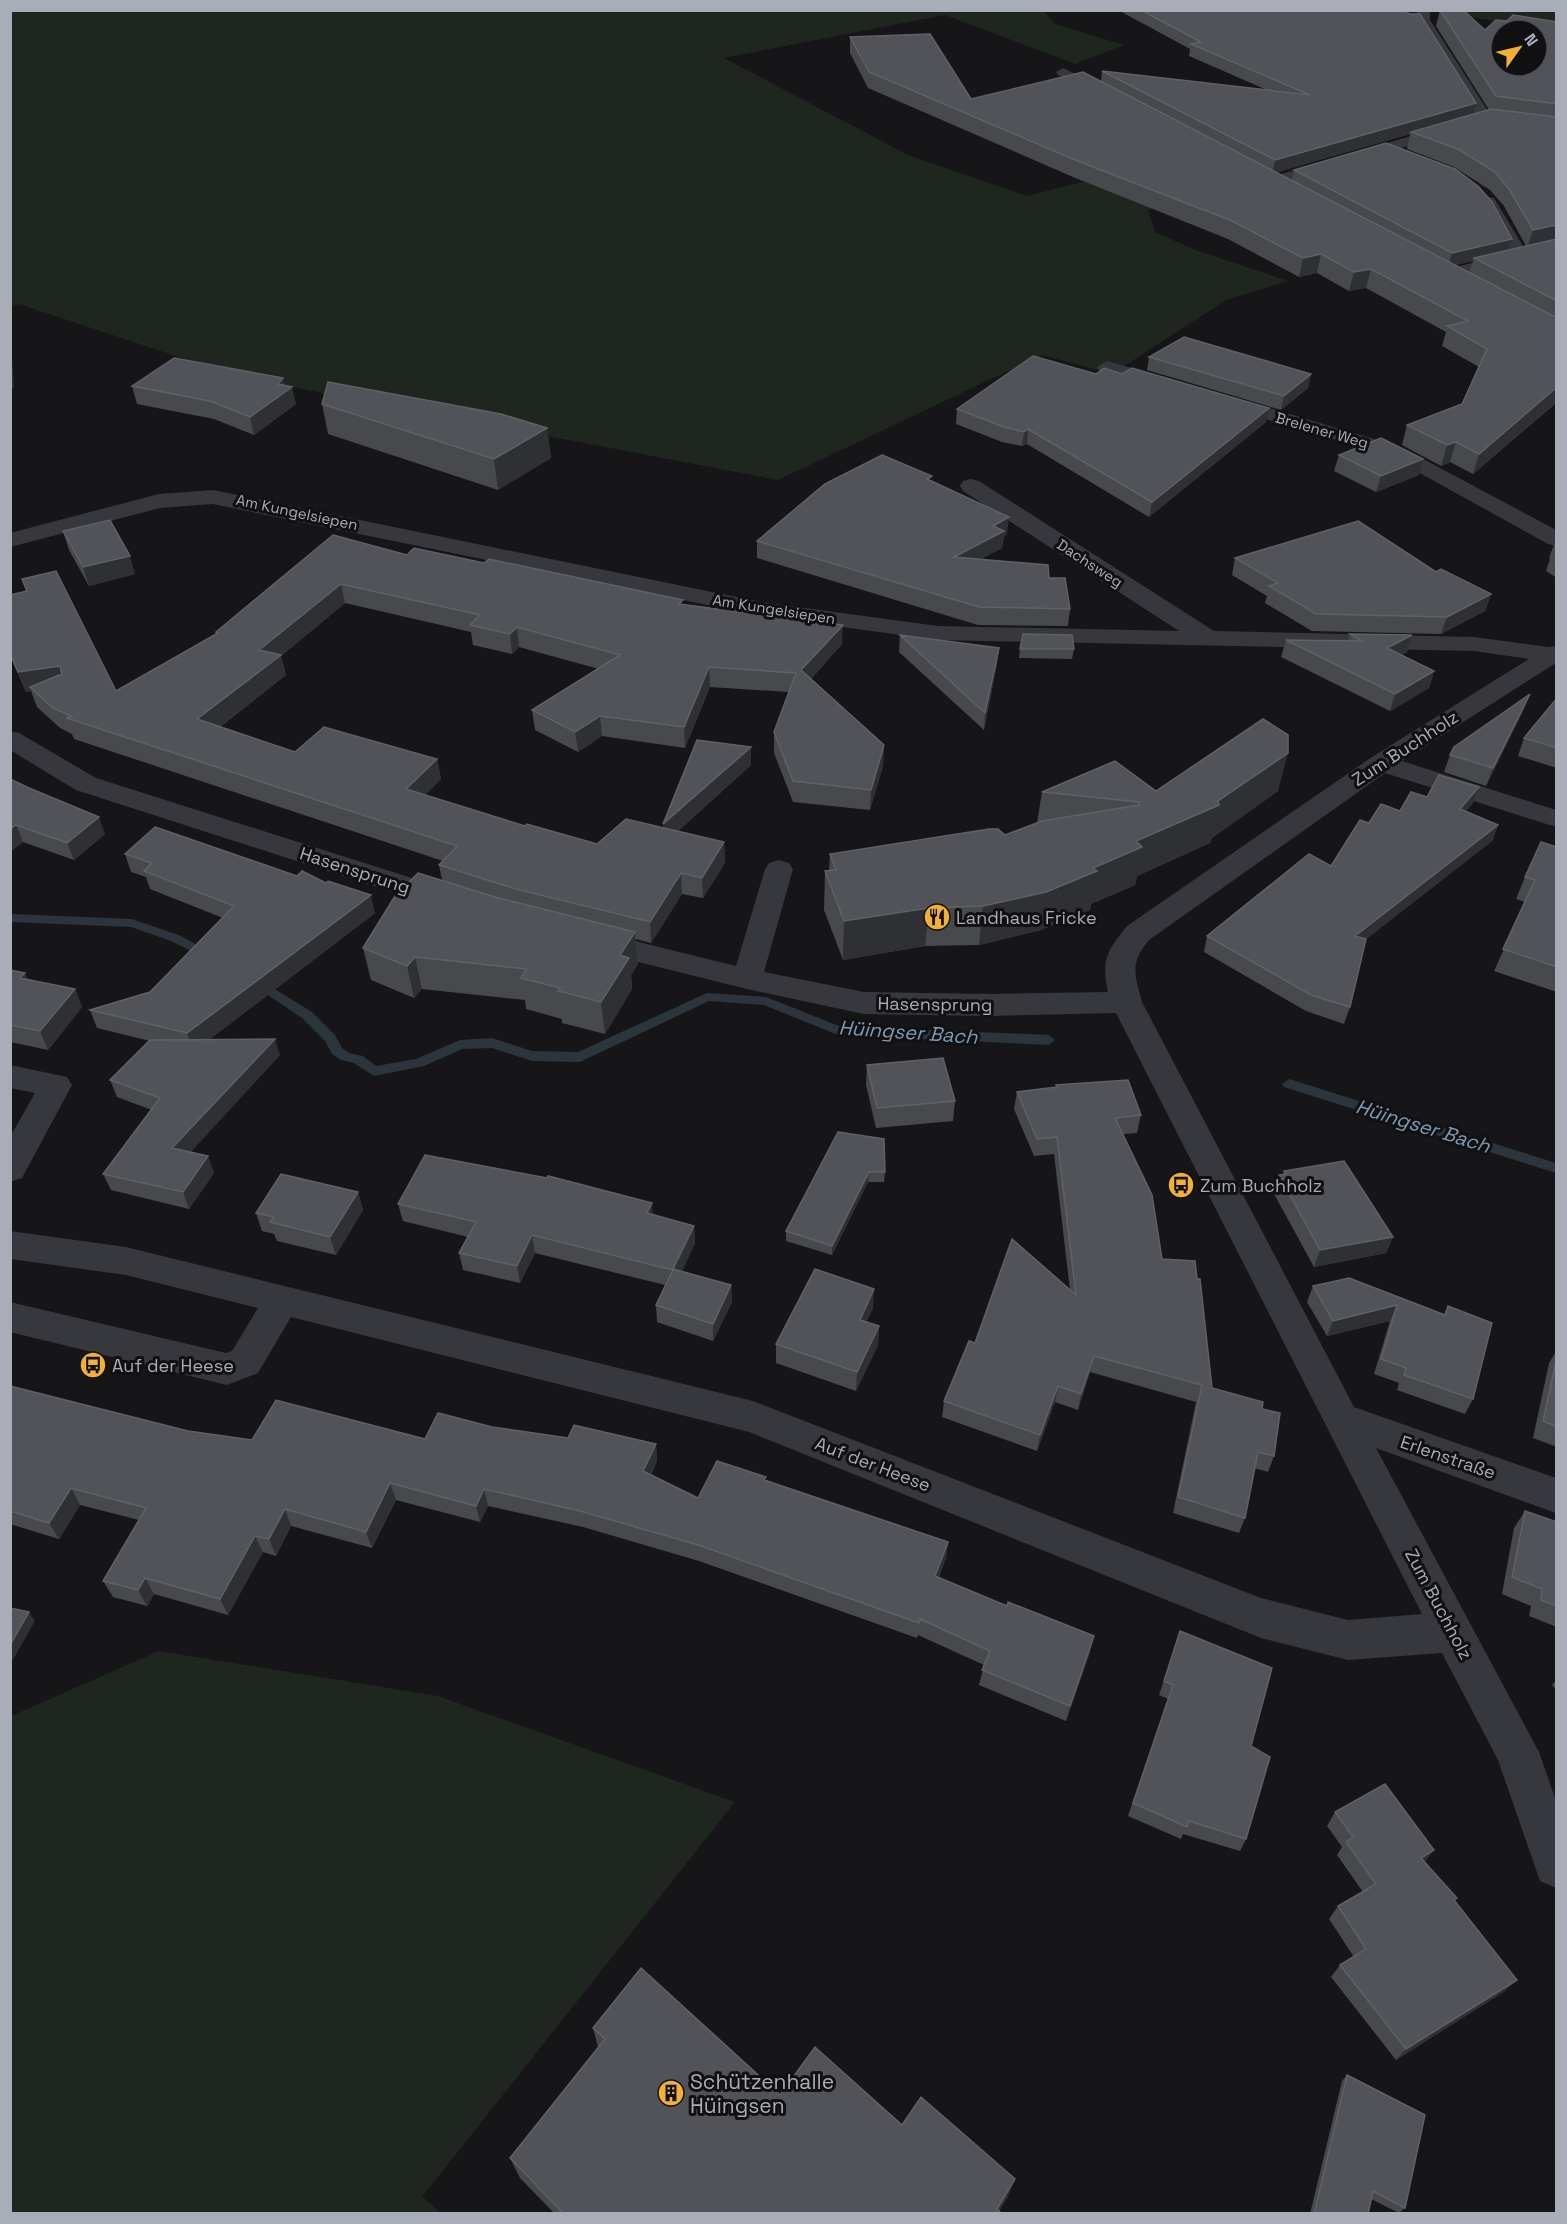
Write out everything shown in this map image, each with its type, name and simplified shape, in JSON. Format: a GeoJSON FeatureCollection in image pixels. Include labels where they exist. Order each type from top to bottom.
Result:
{"type":"FeatureCollection","features":[{"type":"Feature","properties":{"kind":"street"},"geometry":{"type":"LineString","coordinates":[[1423,12],[1423,20],[1485,119]]}},
{"type":"Feature","properties":{"kind":"street"},"geometry":{"type":"LineString","coordinates":[[1063,72],[1123,103]]}},
{"type":"Feature","properties":{"kind":"street"},"geometry":{"type":"LineString","coordinates":[[1270,182],[1485,119],[1504,122]]}},
{"type":"Feature","properties":{"kind":"street"},"geometry":{"type":"LineString","coordinates":[[1381,148],[1407,158]]}},
{"type":"Feature","properties":{"kind":"street"},"geometry":{"type":"LineString","coordinates":[[1252,172],[1291,193]]}},
{"type":"Feature","properties":{"kind":"street"},"geometry":{"type":"LineString","coordinates":[[1479,193],[1491,204],[1521,256]]}},
{"type":"Feature","properties":{"kind":"street"},"geometry":{"type":"LineString","coordinates":[[1468,285],[1443,272],[1557,249]]}},
{"type":"Feature","properties":{"kind":"street"},"geometry":{"type":"LineString","coordinates":[[1107,367],[1188,390]]}},
{"type":"Feature","properties":{"kind":"street","name":"Brelener Weg"},"geometry":{"type":"LineString","coordinates":[[1211,397],[1394,451],[1557,539]]}},
{"type":"Feature","properties":{"kind":"street","name":"Dachsweg"},"geometry":{"type":"LineString","coordinates":[[971,486],[1209,639]]}},
{"type":"Feature","properties":{"kind":"street","name":"Am Kungelsiepen"},"geometry":{"type":"LineString","coordinates":[[10,540],[159,501],[213,497],[761,609],[938,633],[1474,644],[1553,654]]}},
{"type":"Feature","properties":{"kind":"street","name":"Zum Buchholz"},"geometry":{"type":"LineString","coordinates":[[1553,654],[1381,763],[1138,933],[1125,949],[1118,969],[1126,1002],[1340,1419],[1517,1752],[1557,1865]]}},
{"type":"Feature","properties":{"kind":"street","name":"Hasensprung"},"geometry":{"type":"LineString","coordinates":[[10,739],[87,784],[466,906]]}},
{"type":"Feature","properties":{"kind":"street"},"geometry":{"type":"LineString","coordinates":[[1381,763],[1557,819]]}},
{"type":"Feature","properties":{"kind":"street"},"geometry":{"type":"LineString","coordinates":[[747,979],[779,869]]}},
{"type":"Feature","properties":{"kind":"street","name":"Hasensprung"},"geometry":{"type":"LineString","coordinates":[[567,934],[747,979],[864,1003],[989,1005],[1126,1002]]}},
{"type":"Feature","properties":{"kind":"street"},"geometry":{"type":"LineString","coordinates":[[10,1077],[56,1085],[10,1169]]}},
{"type":"Feature","properties":{"kind":"street","name":"Auf der Heese"},"geometry":{"type":"LineString","coordinates":[[10,1245],[126,1261],[753,1417],[1262,1618],[1348,1640],[1454,1632]]}},
{"type":"Feature","properties":{"kind":"street"},"geometry":{"type":"LineString","coordinates":[[10,1317],[227,1369],[245,1362],[283,1299]]}},
{"type":"Feature","properties":{"kind":"street","name":"Erlenstraße"},"geometry":{"type":"LineString","coordinates":[[1340,1419],[1557,1495]]}},
{"type":"Feature","properties":{"kind":"shaded area"},"geometry":{"type":"Polygon","coordinates":[[[11,10],[1044,11],[1055,24],[1124,45],[1075,64],[945,15],[724,58],[908,155],[1027,196],[1136,168],[1248,180],[1148,210],[1155,232],[1193,249],[1288,281],[1226,300],[1112,374],[1042,355],[778,480],[239,377],[19,304],[11,307],[11,10]]]}},
{"type":"Feature","properties":{"kind":"shaded area"},"geometry":{"type":"Polygon","coordinates":[[[1429,11],[1556,11],[1556,30],[1549,29],[1549,18],[1489,18],[1489,20],[1429,11]]]}},
{"type":"Feature","properties":{"kind":"shaded area"},"geometry":{"type":"Polygon","coordinates":[[[159,1651],[438,1696],[735,1802],[422,2197],[441,2213],[11,2213],[11,1716],[159,1651]]]}},
{"type":"Feature","properties":{"kind":"building"},"geometry":{"type":"Polygon","coordinates":[[[1141,10],[1405,10],[1409,14],[1420,14],[1476,103],[1275,160],[1102,71],[1310,95],[1191,44],[1201,42],[1141,10]]]}},
{"type":"Feature","properties":{"kind":"building"},"geometry":{"type":"Polygon","coordinates":[[[1440,10],[1463,10],[1485,30],[1489,26],[1489,78],[1549,78],[1549,21],[1557,22],[1557,104],[1496,96],[1440,10]]]}},
{"type":"Feature","properties":{"kind":"building"},"geometry":{"type":"Polygon","coordinates":[[[1513,15],[1532,18],[1510,18],[1513,15]]]}},
{"type":"Feature","properties":{"kind":"building"},"geometry":{"type":"Polygon","coordinates":[[[930,34],[971,99],[1083,72],[1557,318],[1557,387],[1479,454],[1456,442],[1447,445],[1407,425],[1462,404],[1487,349],[1447,326],[1468,321],[1371,269],[1354,272],[1321,254],[1303,258],[1232,221],[1075,160],[869,72],[850,37],[930,34]]]}},
{"type":"Feature","properties":{"kind":"building"},"geometry":{"type":"Polygon","coordinates":[[[1491,109],[1557,117],[1557,225],[1533,230],[1509,189],[1495,172],[1458,149],[1411,132],[1491,109]]]}},
{"type":"Feature","properties":{"kind":"building"},"geometry":{"type":"Polygon","coordinates":[[[1386,143],[1455,169],[1478,186],[1492,202],[1512,239],[1452,253],[1294,170],[1386,143]]]}},
{"type":"Feature","properties":{"kind":"building"},"geometry":{"type":"Polygon","coordinates":[[[1557,239],[1557,301],[1474,258],[1557,239]]]}},
{"type":"Feature","properties":{"kind":"building"},"geometry":{"type":"Polygon","coordinates":[[[1184,337],[1311,374],[1284,396],[1149,357],[1184,337]]]}},
{"type":"Feature","properties":{"kind":"building"},"geometry":{"type":"Polygon","coordinates":[[[1033,356],[1096,374],[1104,368],[1122,374],[1132,368],[1269,408],[1152,502],[1028,429],[1024,432],[1004,427],[957,409],[1033,356]]]}},
{"type":"Feature","properties":{"kind":"building"},"geometry":{"type":"Polygon","coordinates":[[[174,358],[283,378],[278,384],[292,387],[250,417],[210,401],[132,386],[174,358]]]}},
{"type":"Feature","properties":{"kind":"building"},"geometry":{"type":"Polygon","coordinates":[[[328,382],[501,414],[547,428],[494,459],[322,404],[328,382]]]}},
{"type":"Feature","properties":{"kind":"building"},"geometry":{"type":"Polygon","coordinates":[[[1381,438],[1423,459],[1381,476],[1339,455],[1381,438]]]}},
{"type":"Feature","properties":{"kind":"building"},"geometry":{"type":"Polygon","coordinates":[[[882,455],[932,476],[927,479],[1009,517],[993,526],[1004,531],[954,557],[1048,565],[1049,578],[1065,578],[1070,609],[979,607],[757,541],[825,484],[882,455]]]}},
{"type":"Feature","properties":{"kind":"building"},"geometry":{"type":"Polygon","coordinates":[[[110,520],[130,556],[83,567],[63,531],[110,520]]]}},
{"type":"Feature","properties":{"kind":"building"},"geometry":{"type":"Polygon","coordinates":[[[1358,521],[1436,572],[1441,569],[1491,594],[1447,617],[1316,614],[1269,586],[1278,583],[1235,558],[1358,521]]]}},
{"type":"Feature","properties":{"kind":"building"},"geometry":{"type":"Polygon","coordinates":[[[333,535],[407,555],[414,548],[484,563],[489,559],[683,600],[679,604],[843,625],[801,670],[884,745],[871,790],[793,781],[774,732],[796,673],[709,667],[684,727],[600,716],[575,732],[532,710],[620,655],[517,627],[510,634],[470,625],[480,615],[341,584],[259,650],[281,655],[197,719],[295,752],[324,727],[437,759],[406,789],[525,826],[527,824],[597,844],[626,819],[724,842],[702,878],[681,873],[650,922],[516,889],[439,865],[457,846],[67,718],[71,716],[53,708],[30,687],[62,674],[60,666],[18,672],[10,654],[10,595],[27,591],[22,579],[56,571],[116,691],[218,633],[216,632],[333,535]]]}},
{"type":"Feature","properties":{"kind":"building"},"geometry":{"type":"Polygon","coordinates":[[[1023,634],[1072,635],[1074,649],[1020,649],[1023,634]]]}},
{"type":"Feature","properties":{"kind":"building"},"geometry":{"type":"Polygon","coordinates":[[[1350,634],[1412,635],[1387,648],[1434,671],[1395,694],[1286,640],[1362,641],[1350,634]]]}},
{"type":"Feature","properties":{"kind":"building"},"geometry":{"type":"Polygon","coordinates":[[[900,635],[999,648],[985,713],[900,635]]]}},
{"type":"Feature","properties":{"kind":"building"},"geometry":{"type":"Polygon","coordinates":[[[1530,694],[1493,768],[1450,755],[1454,747],[1530,694]]]}},
{"type":"Feature","properties":{"kind":"building"},"geometry":{"type":"Polygon","coordinates":[[[1557,698],[1557,748],[1524,738],[1557,698]]]}},
{"type":"Feature","properties":{"kind":"building"},"geometry":{"type":"Polygon","coordinates":[[[1263,719],[1288,735],[1288,753],[1218,801],[1219,805],[1136,841],[1142,847],[1093,868],[1097,871],[1046,892],[983,906],[929,908],[844,921],[825,871],[836,870],[830,854],[989,829],[998,829],[1005,835],[1042,821],[1139,805],[1139,802],[1042,792],[1115,761],[1156,791],[1263,719]]]}},
{"type":"Feature","properties":{"kind":"building"},"geometry":{"type":"Polygon","coordinates":[[[697,740],[751,747],[663,824],[697,740]]]}},
{"type":"Feature","properties":{"kind":"building"},"geometry":{"type":"Polygon","coordinates":[[[1439,775],[1479,787],[1460,809],[1498,825],[1355,936],[1366,939],[1350,1007],[1311,995],[1207,936],[1309,854],[1331,866],[1360,820],[1369,823],[1381,804],[1400,811],[1411,792],[1427,797],[1439,775]]]}},
{"type":"Feature","properties":{"kind":"building"},"geometry":{"type":"Polygon","coordinates":[[[10,779],[99,817],[67,843],[16,825],[10,829],[10,779]]]}},
{"type":"Feature","properties":{"kind":"building"},"geometry":{"type":"Polygon","coordinates":[[[155,827],[297,876],[302,871],[326,883],[328,881],[371,895],[187,1033],[90,1010],[150,992],[234,906],[144,871],[152,863],[125,854],[155,827]]]}},
{"type":"Feature","properties":{"kind":"building"},"geometry":{"type":"Polygon","coordinates":[[[1541,842],[1557,847],[1557,967],[1503,949],[1535,880],[1525,877],[1541,842]]]}},
{"type":"Feature","properties":{"kind":"building"},"geometry":{"type":"Polygon","coordinates":[[[418,873],[495,897],[635,932],[620,955],[629,958],[601,1002],[558,991],[560,988],[521,978],[527,969],[415,957],[407,966],[363,948],[395,896],[418,873]]]}},
{"type":"Feature","properties":{"kind":"building"},"geometry":{"type":"Polygon","coordinates":[[[10,970],[25,973],[20,978],[75,989],[40,1031],[10,1025],[10,970]]]}},
{"type":"Feature","properties":{"kind":"building"},"geometry":{"type":"Polygon","coordinates":[[[275,1039],[172,1148],[208,1156],[183,1192],[103,1174],[160,1098],[110,1080],[150,1040],[275,1039]]]}},
{"type":"Feature","properties":{"kind":"building"},"geometry":{"type":"Polygon","coordinates":[[[943,1058],[955,1101],[877,1108],[867,1065],[943,1058]]]}},
{"type":"Feature","properties":{"kind":"building"},"geometry":{"type":"Polygon","coordinates":[[[1128,1080],[1141,1115],[1115,1118],[1152,1195],[1162,1259],[1195,1261],[1197,1279],[1200,1279],[1212,1388],[1263,1402],[1262,1409],[1280,1413],[1274,1456],[1258,1452],[1245,1518],[1178,1497],[1202,1385],[1094,1356],[1081,1394],[1058,1386],[1040,1435],[944,1401],[969,1341],[975,1343],[1012,1239],[1076,1295],[1057,1137],[1037,1139],[1017,1092],[1057,1087],[1056,1085],[1128,1080]]]}},
{"type":"Feature","properties":{"kind":"building"},"geometry":{"type":"Polygon","coordinates":[[[838,1132],[884,1139],[885,1172],[869,1172],[832,1246],[786,1231],[838,1132]]]}},
{"type":"Feature","properties":{"kind":"building"},"geometry":{"type":"Polygon","coordinates":[[[425,1155],[547,1178],[548,1176],[652,1203],[647,1213],[694,1226],[673,1269],[731,1285],[713,1324],[656,1305],[673,1270],[532,1235],[517,1266],[459,1253],[476,1222],[398,1204],[425,1155]]]}},
{"type":"Feature","properties":{"kind":"building"},"geometry":{"type":"Polygon","coordinates":[[[1344,1161],[1393,1237],[1320,1250],[1279,1175],[1286,1174],[1284,1171],[1344,1161]]]}},
{"type":"Feature","properties":{"kind":"building"},"geometry":{"type":"Polygon","coordinates":[[[281,1174],[358,1192],[330,1237],[270,1222],[274,1217],[256,1213],[281,1174]]]}},
{"type":"Feature","properties":{"kind":"building"},"geometry":{"type":"Polygon","coordinates":[[[815,1269],[874,1289],[860,1320],[879,1326],[857,1372],[776,1344],[815,1269]]]}},
{"type":"Feature","properties":{"kind":"building"},"geometry":{"type":"Polygon","coordinates":[[[1349,1278],[1445,1315],[1448,1306],[1492,1323],[1473,1399],[1404,1375],[1406,1368],[1381,1359],[1397,1305],[1333,1321],[1313,1286],[1349,1278]]]}},
{"type":"Feature","properties":{"kind":"building"},"geometry":{"type":"Polygon","coordinates":[[[1557,1357],[1557,1427],[1543,1421],[1557,1357]]]}},
{"type":"Feature","properties":{"kind":"building"},"geometry":{"type":"Polygon","coordinates":[[[10,1386],[188,1431],[252,1440],[276,1400],[425,1439],[438,1413],[492,1427],[568,1438],[574,1425],[656,1444],[643,1471],[698,1498],[717,1461],[766,1477],[764,1480],[948,1542],[935,1576],[1007,1606],[1008,1602],[1094,1636],[1070,1706],[982,1670],[990,1651],[920,1619],[919,1623],[698,1545],[580,1511],[484,1489],[476,1506],[390,1483],[366,1532],[285,1509],[269,1539],[255,1536],[220,1599],[145,1578],[138,1590],[103,1581],[146,1508],[71,1488],[49,1523],[10,1511],[10,1386]]]}},
{"type":"Feature","properties":{"kind":"building"},"geometry":{"type":"Polygon","coordinates":[[[1525,1511],[1557,1522],[1557,1606],[1541,1600],[1542,1589],[1512,1577],[1525,1511]]]}},
{"type":"Feature","properties":{"kind":"building"},"geometry":{"type":"Polygon","coordinates":[[[10,1608],[29,1612],[10,1645],[10,1608]]]}},
{"type":"Feature","properties":{"kind":"building"},"geometry":{"type":"Polygon","coordinates":[[[1180,1631],[1272,1668],[1251,1746],[1270,1757],[1246,1839],[1189,1821],[1187,1827],[1133,1803],[1173,1685],[1164,1681],[1180,1631]]]}},
{"type":"Feature","properties":{"kind":"building"},"geometry":{"type":"Polygon","coordinates":[[[1385,1784],[1434,1850],[1421,1858],[1457,1898],[1454,1900],[1517,1980],[1406,2049],[1340,1965],[1366,1949],[1338,1906],[1376,1884],[1346,1842],[1353,1837],[1335,1812],[1385,1784]]]}},
{"type":"Feature","properties":{"kind":"building","name":"Schützenhalle Hüingsen"},"geometry":{"type":"Polygon","coordinates":[[[641,1968],[780,2095],[815,2047],[902,2125],[921,2097],[1015,2179],[997,2209],[1002,2214],[564,2214],[510,2158],[605,2039],[593,2028],[641,1968]]]}},
{"type":"Feature","properties":{"kind":"building"},"geometry":{"type":"Polygon","coordinates":[[[1347,2075],[1425,2115],[1405,2208],[1373,2191],[1368,2214],[1314,2214],[1347,2075]]]}},
{"type":"Feature","properties":{"kind":"waterway","name":"Hüingser Bach"},"geometry":{"type":"LineString","coordinates":[[10,918],[132,923],[175,938],[209,955]]}},
{"type":"Feature","properties":{"kind":"waterway","name":"Hüingser Bach"},"geometry":{"type":"LineString","coordinates":[[257,982],[307,1015],[330,1038],[337,1051],[346,1057],[358,1059],[374,1071],[419,1063],[460,1045],[492,1043],[532,1056],[580,1057],[707,997],[766,1001],[838,1030],[1049,1040]]}},
{"type":"Feature","properties":{"kind":"waterway","name":"Hüingser Bach"},"geometry":{"type":"LineString","coordinates":[[1289,1084],[1556,1168]]}},
{"type":"Feature","properties":{"kind":"place","name":"Landhaus Fricke"},"geometry":{"type":"Point","coordinates":[937,917]}},
{"type":"Feature","properties":{"kind":"place","name":"Zum Buchholz"},"geometry":{"type":"Point","coordinates":[1181,1185]}},
{"type":"Feature","properties":{"kind":"place","name":"Auf der Heese"},"geometry":{"type":"Point","coordinates":[93,1365]}},
{"type":"Feature","properties":{"kind":"place","name":"Schützenhalle Hüingsen"},"geometry":{"type":"Point","coordinates":[671,2093]}}]}
